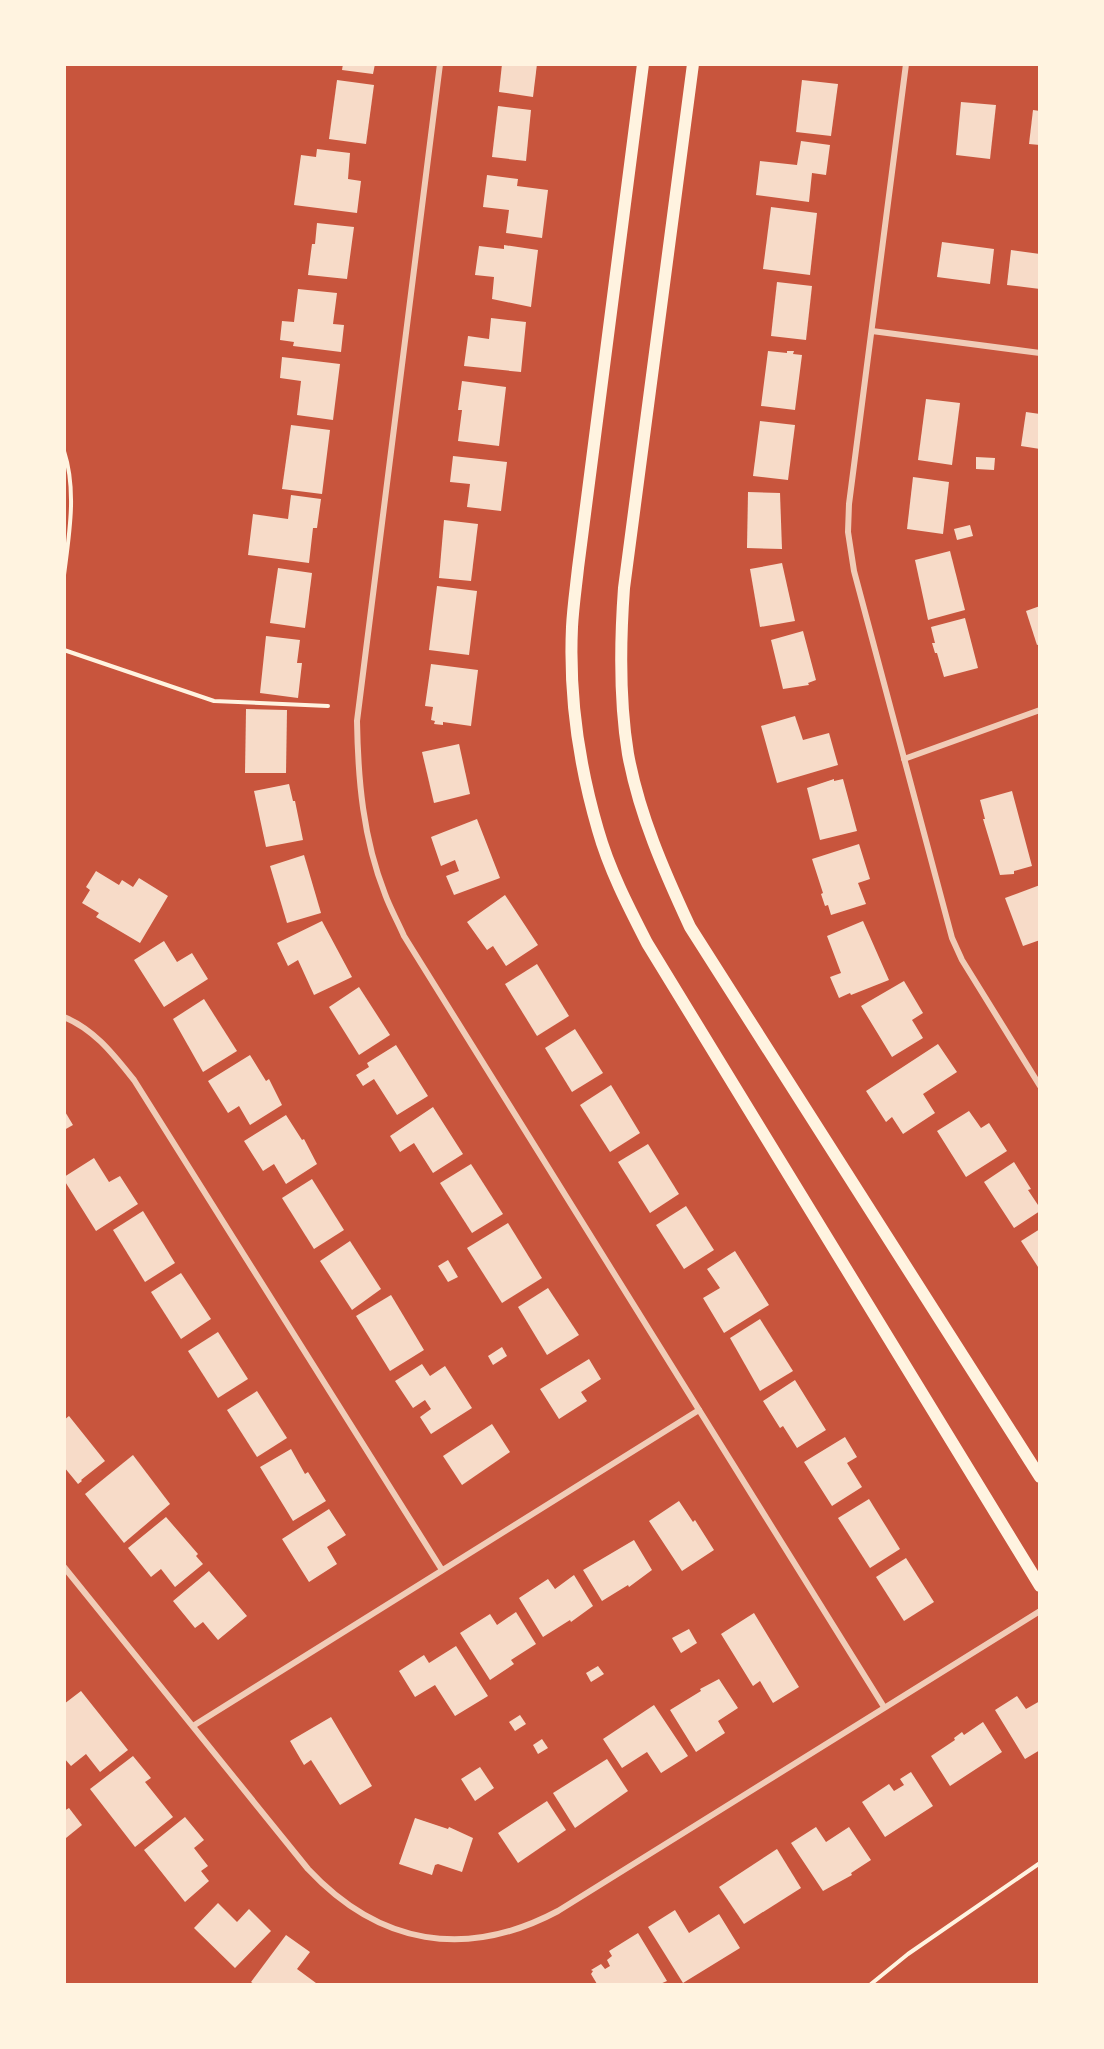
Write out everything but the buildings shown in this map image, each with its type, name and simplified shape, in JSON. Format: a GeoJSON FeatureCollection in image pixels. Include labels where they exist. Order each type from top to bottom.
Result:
{"type":"FeatureCollection","features":[{"type":"Feature","properties":{"kind":"main road"},"geometry":{"type":"LineString","coordinates":[[643,64],[572,628],[573,683],[578,732],[585,778],[598,831],[618,885],[647,943],[1040,1586]]}},
{"type":"Feature","properties":{"kind":"main road"},"geometry":{"type":"LineString","coordinates":[[693,64],[624,588],[620,643],[622,698],[628,754],[644,815],[664,870],[690,927],[1040,1478]]}},
{"type":"Feature","properties":{"kind":"street"},"geometry":{"type":"LineString","coordinates":[[440,64],[358,709],[357,753],[361,801],[370,849],[385,895],[405,936],[884,1707]]}},
{"type":"Feature","properties":{"kind":"street"},"geometry":{"type":"LineString","coordinates":[[906,64],[851,492],[848,532],[854,571],[952,938],[962,960],[1040,1086]]}},
{"type":"Feature","properties":{"kind":"street"},"geometry":{"type":"LineString","coordinates":[[872,331],[1040,353]]}},
{"type":"Feature","properties":{"kind":"street"},"geometry":{"type":"LineString","coordinates":[[904,759],[1040,710]]}},
{"type":"Feature","properties":{"kind":"street"},"geometry":{"type":"LineString","coordinates":[[64,1017],[78,1023],[104,1043],[134,1080],[442,1570]]}},
{"type":"Feature","properties":{"kind":"street"},"geometry":{"type":"LineString","coordinates":[[193,1726],[699,1410]]}},
{"type":"Feature","properties":{"kind":"street"},"geometry":{"type":"LineString","coordinates":[[64,1567],[325,1887],[350,1907],[379,1923],[407,1933],[438,1939],[477,1938],[508,1932],[537,1922],[558,1911],[1040,1611]]}},
{"type":"Feature","properties":{"kind":"path"},"geometry":{"type":"LineString","coordinates":[[64,451],[71,479],[64,575]]}},
{"type":"Feature","properties":{"kind":"path"},"geometry":{"type":"LineString","coordinates":[[64,650],[214,701],[328,706]]}},
{"type":"Feature","properties":{"kind":"path"},"geometry":{"type":"LineString","coordinates":[[871,1984],[908,1954],[1040,1863]]}}]}
